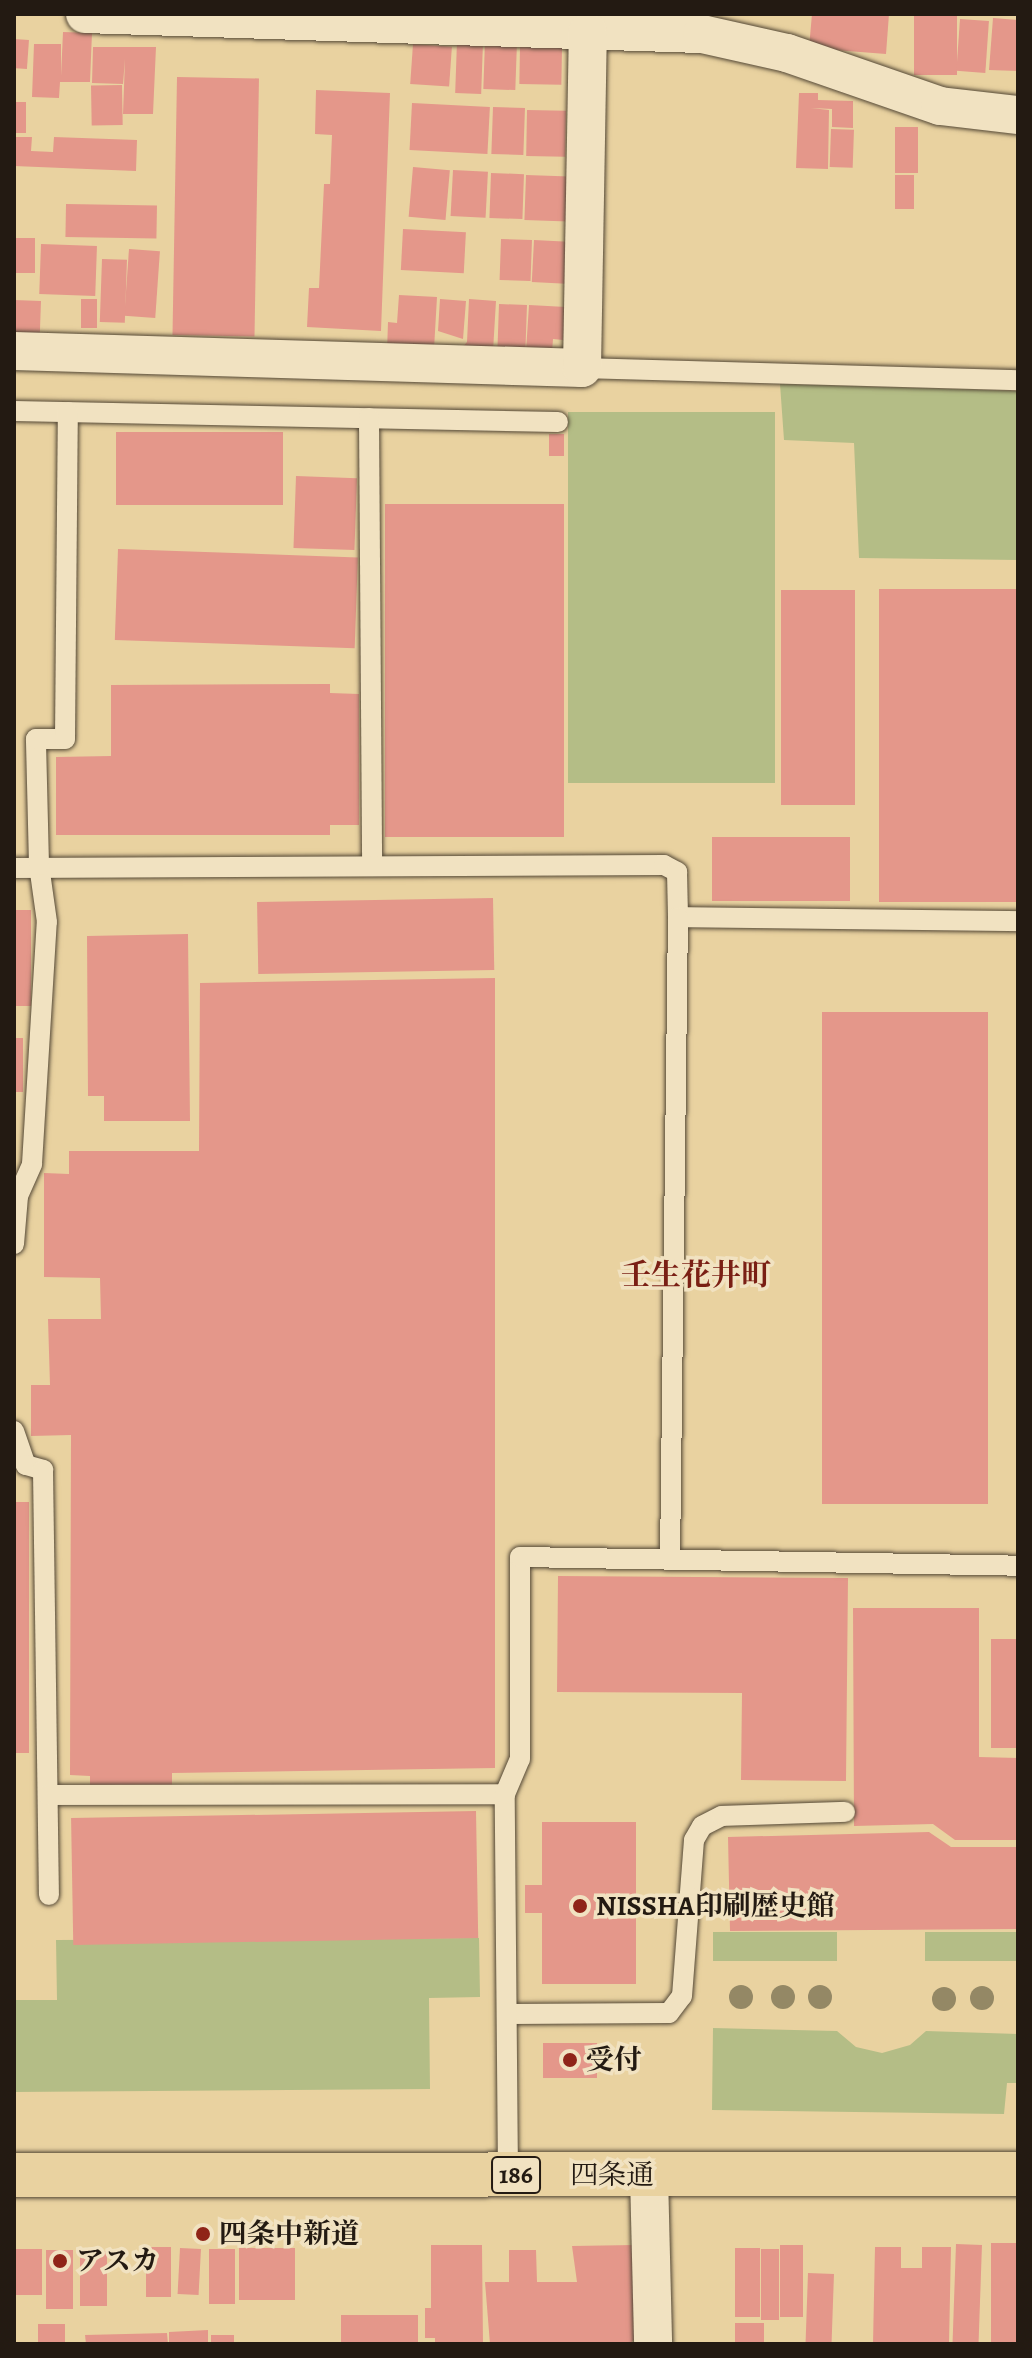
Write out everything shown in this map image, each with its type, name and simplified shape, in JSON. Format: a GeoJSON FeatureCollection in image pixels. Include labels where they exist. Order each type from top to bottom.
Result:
{"type":"FeatureCollection","features":[{"type":"Feature","properties":{"kind":"main road","name":"四条通"},"geometry":{"type":"LineString","coordinates":[[14,2175],[1018,2174]]}},
{"type":"Feature","properties":{"kind":"street"},"geometry":{"type":"LineString","coordinates":[[85,14],[610,26],[743,41],[940,106],[1018,115]]}},
{"type":"Feature","properties":{"kind":"street"},"geometry":{"type":"LineString","coordinates":[[14,351],[582,368],[610,26]]}},
{"type":"Feature","properties":{"kind":"street"},"geometry":{"type":"LineString","coordinates":[[649,2175],[653,2344]]}},
{"type":"Feature","properties":{"kind":"lane"},"geometry":{"type":"LineString","coordinates":[[582,368],[1018,380]]}},
{"type":"Feature","properties":{"kind":"lane"},"geometry":{"type":"LineString","coordinates":[[14,411],[558,422]]}},
{"type":"Feature","properties":{"kind":"lane"},"geometry":{"type":"LineString","coordinates":[[14,1244],[18,1196],[32,1164],[47,922],[39,865],[36,739],[65,739],[68,412]]}},
{"type":"Feature","properties":{"kind":"lane"},"geometry":{"type":"LineString","coordinates":[[369,418],[372,864]]}},
{"type":"Feature","properties":{"kind":"lane"},"geometry":{"type":"LineString","coordinates":[[14,868],[39,865],[664,865],[677,872],[670,1560]]}},
{"type":"Feature","properties":{"kind":"lane"},"geometry":{"type":"LineString","coordinates":[[678,917],[1018,921]]}},
{"type":"Feature","properties":{"kind":"lane"},"geometry":{"type":"LineString","coordinates":[[14,1431],[26,1465],[43,1470],[49,1895]]}},
{"type":"Feature","properties":{"kind":"lane"},"geometry":{"type":"LineString","coordinates":[[508,2175],[510,2014],[505,1794],[520,1759],[520,1557],[1018,1566]]}},
{"type":"Feature","properties":{"kind":"lane"},"geometry":{"type":"LineString","coordinates":[[48,1795],[505,1794]]}},
{"type":"Feature","properties":{"kind":"lane"},"geometry":{"type":"LineString","coordinates":[[510,2014],[669,2013],[682,1996],[694,1840],[702,1826],[722,1816],[845,1812]]}},
{"type":"Feature","properties":{"kind":"green space"},"geometry":{"type":"Polygon","coordinates":[[[780,384],[1018,391],[1018,560],[859,558],[854,443],[784,440],[780,384]]]}},
{"type":"Feature","properties":{"kind":"green space"},"geometry":{"type":"Polygon","coordinates":[[[568,412],[775,412],[775,783],[568,783],[568,412]]]}},
{"type":"Feature","properties":{"kind":"green space"},"geometry":{"type":"Polygon","coordinates":[[[713,1932],[837,1932],[837,1961],[713,1961],[713,1932]]]}},
{"type":"Feature","properties":{"kind":"green space"},"geometry":{"type":"Polygon","coordinates":[[[925,1932],[1018,1932],[1018,1961],[925,1961],[925,1932]]]}},
{"type":"Feature","properties":{"kind":"green space"},"geometry":{"type":"Polygon","coordinates":[[[479,1938],[480,1997],[429,1998],[430,2089],[14,2092],[14,2000],[57,2000],[56,1940],[479,1938]]]}},
{"type":"Feature","properties":{"kind":"green space"},"geometry":{"type":"Polygon","coordinates":[[[713,2028],[837,2031],[856,2047],[882,2053],[910,2045],[926,2031],[1018,2034],[1018,2083],[1007,2083],[1004,2114],[712,2110],[713,2028]]]}},
{"type":"Feature","properties":{"kind":"building"},"geometry":{"type":"Polygon","coordinates":[[[812,14],[889,14],[886,54],[809,48],[812,14]]]}},
{"type":"Feature","properties":{"kind":"building"},"geometry":{"type":"Polygon","coordinates":[[[914,14],[957,14],[957,75],[914,75],[914,14]]]}},
{"type":"Feature","properties":{"kind":"building"},"geometry":{"type":"Polygon","coordinates":[[[993,18],[1018,20],[1018,71],[989,70],[993,18]]]}},
{"type":"Feature","properties":{"kind":"building"},"geometry":{"type":"Polygon","coordinates":[[[960,19],[989,21],[985,73],[956,71],[960,19]]]}},
{"type":"Feature","properties":{"kind":"building"},"geometry":{"type":"Polygon","coordinates":[[[63,32],[92,33],[90,82],[60,82],[59,98],[32,97],[34,44],[61,44],[61,76],[63,32]]]}},
{"type":"Feature","properties":{"kind":"building"},"geometry":{"type":"Polygon","coordinates":[[[14,39],[29,40],[27,69],[14,68],[14,39]]]}},
{"type":"Feature","properties":{"kind":"building"},"geometry":{"type":"Polygon","coordinates":[[[457,41],[483,42],[481,94],[455,93],[457,41]]]}},
{"type":"Feature","properties":{"kind":"building"},"geometry":{"type":"Polygon","coordinates":[[[485,41],[517,42],[515,90],[483,89],[485,41]]]}},
{"type":"Feature","properties":{"kind":"building"},"geometry":{"type":"Polygon","coordinates":[[[413,44],[452,47],[449,87],[410,84],[413,44]]]}},
{"type":"Feature","properties":{"kind":"building"},"geometry":{"type":"Polygon","coordinates":[[[93,47],[156,47],[153,114],[123,114],[125,59],[123,84],[92,83],[93,47]]]}},
{"type":"Feature","properties":{"kind":"building"},"geometry":{"type":"Polygon","coordinates":[[[520,47],[562,48],[561,85],[519,84],[520,47]]]}},
{"type":"Feature","properties":{"kind":"building"},"geometry":{"type":"Polygon","coordinates":[[[177,77],[259,78],[254,336],[172,335],[177,77]]]}},
{"type":"Feature","properties":{"kind":"building"},"geometry":{"type":"Polygon","coordinates":[[[122,85],[123,125],[92,126],[91,86],[122,85]]]}},
{"type":"Feature","properties":{"kind":"building"},"geometry":{"type":"Polygon","coordinates":[[[316,90],[390,93],[381,331],[307,327],[309,288],[319,288],[324,184],[330,184],[332,135],[315,134],[316,90]]]}},
{"type":"Feature","properties":{"kind":"building"},"geometry":{"type":"Polygon","coordinates":[[[799,93],[818,93],[818,100],[853,101],[853,128],[832,127],[832,109],[811,108],[829,110],[828,169],[796,168],[799,93]]]}},
{"type":"Feature","properties":{"kind":"building"},"geometry":{"type":"Polygon","coordinates":[[[14,102],[26,102],[26,133],[14,133],[14,102]]]}},
{"type":"Feature","properties":{"kind":"building"},"geometry":{"type":"Polygon","coordinates":[[[412,103],[490,107],[487,154],[410,150],[412,103]]]}},
{"type":"Feature","properties":{"kind":"building"},"geometry":{"type":"Polygon","coordinates":[[[493,107],[525,108],[523,155],[491,154],[493,107]]]}},
{"type":"Feature","properties":{"kind":"building"},"geometry":{"type":"Polygon","coordinates":[[[527,110],[566,111],[565,157],[526,156],[527,110]]]}},
{"type":"Feature","properties":{"kind":"building"},"geometry":{"type":"Polygon","coordinates":[[[895,127],[918,127],[918,173],[895,173],[895,127]]]}},
{"type":"Feature","properties":{"kind":"building"},"geometry":{"type":"Polygon","coordinates":[[[831,129],[854,130],[853,168],[830,167],[831,129]]]}},
{"type":"Feature","properties":{"kind":"building"},"geometry":{"type":"Polygon","coordinates":[[[14,137],[32,137],[31,151],[53,152],[54,137],[137,140],[136,171],[14,166],[14,137]]]}},
{"type":"Feature","properties":{"kind":"building"},"geometry":{"type":"Polygon","coordinates":[[[413,167],[450,170],[446,220],[409,217],[413,167]]]}},
{"type":"Feature","properties":{"kind":"building"},"geometry":{"type":"Polygon","coordinates":[[[453,170],[488,172],[486,218],[451,216],[453,170]]]}},
{"type":"Feature","properties":{"kind":"building"},"geometry":{"type":"Polygon","coordinates":[[[491,173],[524,174],[522,219],[489,218],[491,173]]]}},
{"type":"Feature","properties":{"kind":"building"},"geometry":{"type":"Polygon","coordinates":[[[526,175],[577,177],[575,222],[524,220],[526,175]]]}},
{"type":"Feature","properties":{"kind":"building"},"geometry":{"type":"Polygon","coordinates":[[[895,175],[914,175],[914,209],[895,209],[895,175]]]}},
{"type":"Feature","properties":{"kind":"building"},"geometry":{"type":"Polygon","coordinates":[[[66,204],[157,206],[156,239],[65,237],[66,204]]]}},
{"type":"Feature","properties":{"kind":"building"},"geometry":{"type":"Polygon","coordinates":[[[403,229],[466,232],[464,273],[401,270],[403,229]]]}},
{"type":"Feature","properties":{"kind":"building"},"geometry":{"type":"Polygon","coordinates":[[[14,238],[35,238],[35,273],[14,273],[14,238]]]}},
{"type":"Feature","properties":{"kind":"building"},"geometry":{"type":"Polygon","coordinates":[[[501,239],[532,240],[531,281],[500,280],[501,239]]]}},
{"type":"Feature","properties":{"kind":"building"},"geometry":{"type":"Polygon","coordinates":[[[534,240],[573,242],[571,284],[532,282],[534,240]]]}},
{"type":"Feature","properties":{"kind":"building"},"geometry":{"type":"Polygon","coordinates":[[[41,244],[97,246],[95,296],[39,294],[41,244]]]}},
{"type":"Feature","properties":{"kind":"building"},"geometry":{"type":"Polygon","coordinates":[[[129,249],[160,251],[155,318],[124,316],[129,249]]]}},
{"type":"Feature","properties":{"kind":"building"},"geometry":{"type":"Polygon","coordinates":[[[102,259],[127,260],[125,323],[100,322],[102,259]]]}},
{"type":"Feature","properties":{"kind":"building"},"geometry":{"type":"Polygon","coordinates":[[[399,295],[437,297],[434,349],[387,352],[388,322],[397,323],[399,295]]]}},
{"type":"Feature","properties":{"kind":"building"},"geometry":{"type":"Polygon","coordinates":[[[81,299],[97,299],[97,328],[81,328],[81,299]]]}},
{"type":"Feature","properties":{"kind":"building"},"geometry":{"type":"Polygon","coordinates":[[[440,299],[466,301],[463,339],[438,331],[440,299]]]}},
{"type":"Feature","properties":{"kind":"building"},"geometry":{"type":"Polygon","coordinates":[[[469,299],[496,301],[493,351],[461,349],[467,342],[469,299]]]}},
{"type":"Feature","properties":{"kind":"building"},"geometry":{"type":"Polygon","coordinates":[[[14,300],[41,301],[40,338],[14,337],[14,300]]]}},
{"type":"Feature","properties":{"kind":"building"},"geometry":{"type":"Polygon","coordinates":[[[499,304],[527,305],[525,355],[497,354],[499,304]]]}},
{"type":"Feature","properties":{"kind":"building"},"geometry":{"type":"Polygon","coordinates":[[[529,305],[566,307],[563,340],[553,339],[552,352],[526,351],[529,305]]]}},
{"type":"Feature","properties":{"kind":"building"},"geometry":{"type":"Polygon","coordinates":[[[116,432],[283,432],[283,505],[116,505],[116,432]]]}},
{"type":"Feature","properties":{"kind":"building"},"geometry":{"type":"Polygon","coordinates":[[[549,434],[564,434],[564,456],[549,456],[549,434]]]}},
{"type":"Feature","properties":{"kind":"building"},"geometry":{"type":"Polygon","coordinates":[[[296,476],[357,478],[354,550],[293,548],[296,476]]]}},
{"type":"Feature","properties":{"kind":"building"},"geometry":{"type":"Polygon","coordinates":[[[385,504],[564,504],[564,837],[385,837],[385,504]]]}},
{"type":"Feature","properties":{"kind":"building"},"geometry":{"type":"Polygon","coordinates":[[[118,549],[358,557],[355,648],[115,640],[118,549]]]}},
{"type":"Feature","properties":{"kind":"building"},"geometry":{"type":"Polygon","coordinates":[[[879,589],[1018,589],[1018,902],[879,902],[879,589]]]}},
{"type":"Feature","properties":{"kind":"building"},"geometry":{"type":"Polygon","coordinates":[[[781,590],[855,590],[855,805],[781,805],[781,590]]]}},
{"type":"Feature","properties":{"kind":"building"},"geometry":{"type":"Polygon","coordinates":[[[330,684],[330,693],[359,694],[359,825],[330,825],[330,835],[56,835],[56,757],[111,756],[111,685],[330,684]]]}},
{"type":"Feature","properties":{"kind":"building"},"geometry":{"type":"Polygon","coordinates":[[[712,837],[850,837],[850,901],[712,901],[712,837]]]}},
{"type":"Feature","properties":{"kind":"building"},"geometry":{"type":"Polygon","coordinates":[[[493,898],[494,970],[258,974],[257,902],[493,898]]]}},
{"type":"Feature","properties":{"kind":"building"},"geometry":{"type":"Polygon","coordinates":[[[14,910],[31,910],[31,1006],[14,1006],[14,910]]]}},
{"type":"Feature","properties":{"kind":"building"},"geometry":{"type":"Polygon","coordinates":[[[188,934],[190,1121],[104,1121],[104,1096],[88,1096],[87,936],[188,934]]]}},
{"type":"Feature","properties":{"kind":"building"},"geometry":{"type":"Polygon","coordinates":[[[495,978],[495,1768],[172,1773],[172,1788],[90,1788],[90,1776],[70,1775],[71,1435],[31,1436],[31,1385],[50,1385],[48,1319],[101,1319],[100,1278],[44,1277],[44,1173],[69,1174],[69,1151],[199,1151],[200,983],[495,978]]]}},
{"type":"Feature","properties":{"kind":"building"},"geometry":{"type":"Polygon","coordinates":[[[822,1012],[988,1012],[988,1504],[822,1504],[822,1012]]]}},
{"type":"Feature","properties":{"kind":"building"},"geometry":{"type":"Polygon","coordinates":[[[14,1038],[23,1038],[23,1092],[14,1092],[14,1038]]]}},
{"type":"Feature","properties":{"kind":"building"},"geometry":{"type":"Polygon","coordinates":[[[14,1502],[29,1502],[29,1753],[14,1753],[14,1502]]]}},
{"type":"Feature","properties":{"kind":"building"},"geometry":{"type":"Polygon","coordinates":[[[558,1576],[848,1578],[846,1781],[741,1780],[742,1693],[557,1692],[558,1576]]]}},
{"type":"Feature","properties":{"kind":"building"},"geometry":{"type":"Polygon","coordinates":[[[853,1608],[979,1608],[979,1757],[1018,1758],[1018,1840],[955,1840],[933,1824],[854,1826],[853,1608]]]}},
{"type":"Feature","properties":{"kind":"building"},"geometry":{"type":"Polygon","coordinates":[[[991,1639],[1018,1639],[1018,1748],[991,1748],[991,1639]]]}},
{"type":"Feature","properties":{"kind":"building"},"geometry":{"type":"Polygon","coordinates":[[[476,1811],[478,1938],[73,1945],[71,1818],[476,1811]]]}},
{"type":"Feature","properties":{"kind":"building","name":"NISSHA印刷歴史館"},"geometry":{"type":"Polygon","coordinates":[[[542,1822],[636,1822],[636,1984],[542,1984],[542,1913],[525,1913],[525,1885],[542,1885],[542,1822]]]}},
{"type":"Feature","properties":{"kind":"building"},"geometry":{"type":"Polygon","coordinates":[[[929,1832],[951,1847],[1018,1847],[1018,1929],[730,1931],[728,1837],[929,1832]]]}},
{"type":"Feature","properties":{"kind":"building","name":"受付"},"geometry":{"type":"Polygon","coordinates":[[[543,2043],[597,2043],[597,2078],[543,2078],[543,2043]]]}},
{"type":"Feature","properties":{"kind":"building"},"geometry":{"type":"Polygon","coordinates":[[[991,2243],[1018,2243],[1018,2344],[991,2344],[991,2243]]]}},
{"type":"Feature","properties":{"kind":"building"},"geometry":{"type":"Polygon","coordinates":[[[956,2244],[982,2245],[979,2344],[953,2344],[956,2244]]]}},
{"type":"Feature","properties":{"kind":"building"},"geometry":{"type":"Polygon","coordinates":[[[431,2245],[482,2245],[483,2344],[435,2344],[435,2338],[425,2338],[425,2308],[431,2308],[431,2245]]]}},
{"type":"Feature","properties":{"kind":"building"},"geometry":{"type":"Polygon","coordinates":[[[634,2245],[635,2339],[629,2344],[490,2344],[485,2282],[509,2282],[509,2250],[536,2250],[537,2282],[577,2282],[572,2246],[634,2245]]]}},
{"type":"Feature","properties":{"kind":"building"},"geometry":{"type":"Polygon","coordinates":[[[780,2245],[803,2245],[803,2317],[780,2317],[780,2245]]]}},
{"type":"Feature","properties":{"kind":"building"},"geometry":{"type":"Polygon","coordinates":[[[146,2247],[171,2247],[171,2297],[146,2297],[146,2247]]]}},
{"type":"Feature","properties":{"kind":"building"},"geometry":{"type":"Polygon","coordinates":[[[875,2247],[901,2247],[901,2268],[922,2268],[922,2247],[951,2247],[949,2344],[873,2344],[875,2247]]]}},
{"type":"Feature","properties":{"kind":"building"},"geometry":{"type":"Polygon","coordinates":[[[180,2248],[201,2249],[199,2295],[178,2294],[180,2248]]]}},
{"type":"Feature","properties":{"kind":"building"},"geometry":{"type":"Polygon","coordinates":[[[239,2248],[295,2248],[295,2300],[239,2300],[239,2248]]]}},
{"type":"Feature","properties":{"kind":"building"},"geometry":{"type":"Polygon","coordinates":[[[735,2248],[760,2248],[760,2317],[735,2317],[735,2248]]]}},
{"type":"Feature","properties":{"kind":"building"},"geometry":{"type":"Polygon","coordinates":[[[14,2249],[42,2249],[42,2295],[14,2295],[14,2249]]]}},
{"type":"Feature","properties":{"kind":"building"},"geometry":{"type":"Polygon","coordinates":[[[209,2249],[235,2249],[235,2304],[209,2304],[209,2249]]]}},
{"type":"Feature","properties":{"kind":"building"},"geometry":{"type":"Polygon","coordinates":[[[761,2249],[779,2249],[779,2320],[761,2320],[761,2249]]]}},
{"type":"Feature","properties":{"kind":"building"},"geometry":{"type":"Polygon","coordinates":[[[46,2250],[73,2250],[73,2309],[46,2309],[46,2250]]]}},
{"type":"Feature","properties":{"kind":"building"},"geometry":{"type":"Polygon","coordinates":[[[80,2251],[107,2251],[107,2306],[80,2306],[80,2251]]]}},
{"type":"Feature","properties":{"kind":"building"},"geometry":{"type":"Polygon","coordinates":[[[808,2273],[834,2274],[832,2344],[806,2344],[808,2273]]]}},
{"type":"Feature","properties":{"kind":"building"},"geometry":{"type":"Polygon","coordinates":[[[341,2315],[418,2315],[418,2344],[341,2344],[341,2315]]]}},
{"type":"Feature","properties":{"kind":"building"},"geometry":{"type":"Polygon","coordinates":[[[735,2323],[764,2323],[764,2344],[735,2344],[735,2323]]]}},
{"type":"Feature","properties":{"kind":"building"},"geometry":{"type":"Polygon","coordinates":[[[38,2324],[65,2324],[65,2344],[38,2344],[38,2324]]]}},
{"type":"Feature","properties":{"kind":"building"},"geometry":{"type":"Polygon","coordinates":[[[208,2330],[208,2344],[169,2344],[169,2332],[208,2330]]]}},
{"type":"Feature","properties":{"kind":"building"},"geometry":{"type":"Polygon","coordinates":[[[167,2333],[168,2344],[86,2344],[85,2335],[167,2333]]]}},
{"type":"Feature","properties":{"kind":"building"},"geometry":{"type":"Polygon","coordinates":[[[211,2335],[234,2335],[234,2344],[211,2344],[211,2335]]]}},
{"type":"Feature","properties":{"kind":"place","name":"NISSHA印刷歴史館"},"geometry":{"type":"Point","coordinates":[580,1906]}},
{"type":"Feature","properties":{"kind":"place","name":"受付"},"geometry":{"type":"Point","coordinates":[570,2060]}},
{"type":"Feature","properties":{"kind":"place","name":"四条中新道"},"geometry":{"type":"Point","coordinates":[203,2234]}},
{"type":"Feature","properties":{"kind":"place","name":"アスカ"},"geometry":{"type":"Point","coordinates":[60,2261]}},
{"type":"Feature","properties":{"kind":"district","name":"壬生花井町"},"geometry":{"type":"Point","coordinates":[696,1275]}}]}
